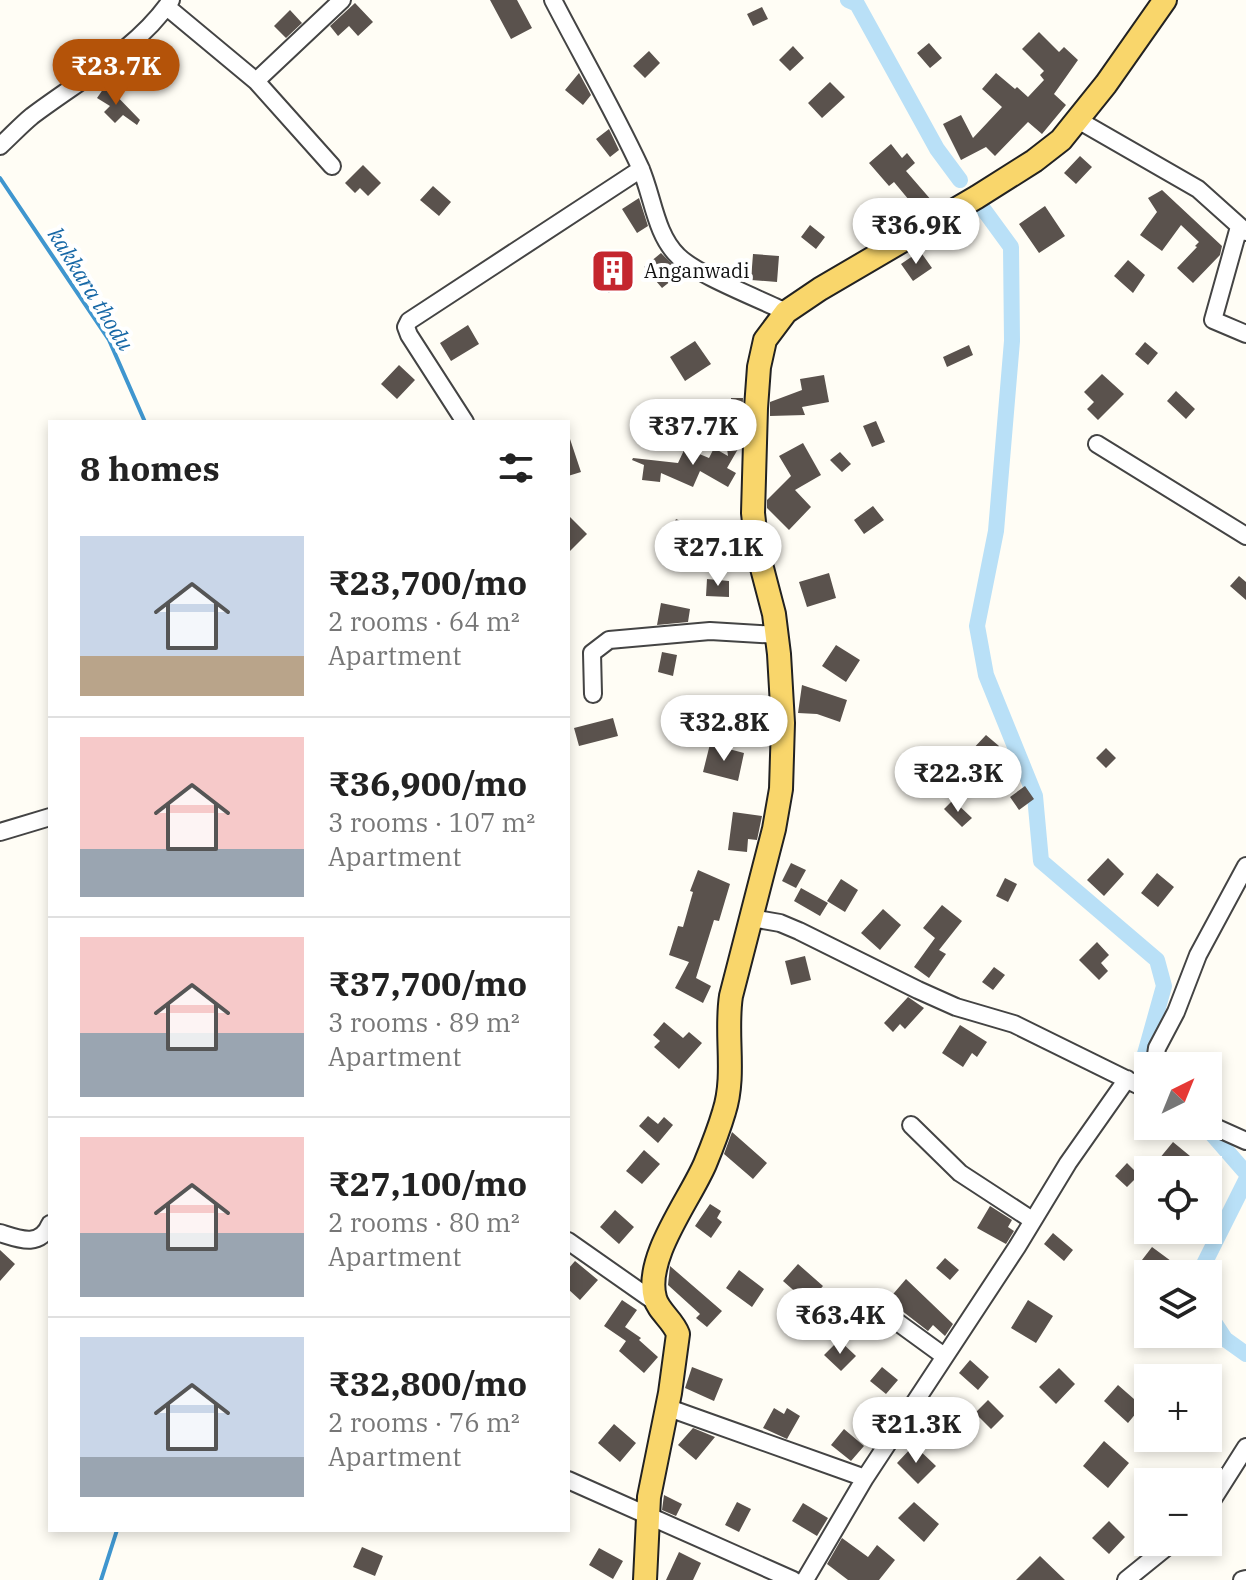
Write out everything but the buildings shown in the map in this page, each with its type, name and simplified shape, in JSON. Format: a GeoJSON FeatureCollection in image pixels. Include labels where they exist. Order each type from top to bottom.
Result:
{"type":"FeatureCollection","features":[{"type":"Feature","properties":{"kind":"main road"},"geometry":{"type":"LineString","coordinates":[[645,1580],[652,1473],[678,1334],[655,1302],[654,1271],[659,1254],[705,1164],[726,1109],[730,1077],[728,1020],[781,789],[783,723],[777,635],[757,549],[753,513],[752,473],[759,367],[765,340],[786,312],[820,289],[921,232],[1034,161],[1061,140],[1165,0]]}},
{"type":"Feature","properties":{"kind":"street"},"geometry":{"type":"LineString","coordinates":[[256,81],[342,0]]}},
{"type":"Feature","properties":{"kind":"street"},"geometry":{"type":"LineString","coordinates":[[553,0],[641,169],[663,233],[680,258],[786,312]]}},
{"type":"Feature","properties":{"kind":"street"},"geometry":{"type":"LineString","coordinates":[[0,146],[30,118],[103,66],[169,3],[256,81],[332,166]]}},
{"type":"Feature","properties":{"kind":"street"},"geometry":{"type":"LineString","coordinates":[[1078,120],[1198,189],[1242,229],[1213,320],[1246,334]]}},
{"type":"Feature","properties":{"kind":"street"},"geometry":{"type":"LineString","coordinates":[[464,420],[409,335],[406,327],[409,321],[641,169]]}},
{"type":"Feature","properties":{"kind":"street"},"geometry":{"type":"LineString","coordinates":[[1097,444],[1246,536]]}},
{"type":"Feature","properties":{"kind":"street"},"geometry":{"type":"LineString","coordinates":[[593,694],[592,653],[609,640],[710,631],[777,635]]}},
{"type":"Feature","properties":{"kind":"street"},"geometry":{"type":"LineString","coordinates":[[0,832],[48,818]]}},
{"type":"Feature","properties":{"kind":"street"},"geometry":{"type":"LineString","coordinates":[[1156,1052],[1198,955],[1246,866]]}},
{"type":"Feature","properties":{"kind":"street"},"geometry":{"type":"LineString","coordinates":[[751,918],[780,923],[799,931],[918,990],[956,1007],[1014,1024],[1134,1083]]}},
{"type":"Feature","properties":{"kind":"street"},"geometry":{"type":"LineString","coordinates":[[805,1580],[865,1478],[1017,1247],[1068,1163],[1127,1079]]}},
{"type":"Feature","properties":{"kind":"street"},"geometry":{"type":"LineString","coordinates":[[911,1125],[960,1173],[1032,1220]]}},
{"type":"Feature","properties":{"kind":"street"},"geometry":{"type":"LineString","coordinates":[[1222,1130],[1246,1141]]}},
{"type":"Feature","properties":{"kind":"street"},"geometry":{"type":"LineString","coordinates":[[0,1233],[26,1241],[39,1239],[48,1229]]}},
{"type":"Feature","properties":{"kind":"street"},"geometry":{"type":"LineString","coordinates":[[570,1242],[655,1302]]}},
{"type":"Feature","properties":{"kind":"street"},"geometry":{"type":"LineString","coordinates":[[878,1308],[944,1356]]}},
{"type":"Feature","properties":{"kind":"street"},"geometry":{"type":"LineString","coordinates":[[666,1407],[865,1478]]}},
{"type":"Feature","properties":{"kind":"street"},"geometry":{"type":"LineString","coordinates":[[1222,1485],[1246,1447]]}},
{"type":"Feature","properties":{"kind":"street"},"geometry":{"type":"LineString","coordinates":[[570,1481],[793,1580]]}},
{"type":"Feature","properties":{"kind":"street"},"geometry":{"type":"LineString","coordinates":[[1126,1580],[1156,1556]]}},
{"type":"Feature","properties":{"kind":"waterway"},"geometry":{"type":"LineString","coordinates":[[848,0],[857,4],[937,149],[960,180]]}},
{"type":"Feature","properties":{"kind":"waterway","name":"kakkara thodu"},"geometry":{"type":"LineString","coordinates":[[0,178],[109,340],[144,420]]}},
{"type":"Feature","properties":{"kind":"waterway"},"geometry":{"type":"LineString","coordinates":[[981,206],[1011,247],[1012,341],[996,531],[977,626],[986,675],[1035,796],[1041,861],[1157,960],[1164,986],[1146,1052]]}},
{"type":"Feature","properties":{"kind":"waterway"},"geometry":{"type":"LineString","coordinates":[[1217,1140],[1246,1173]]}},
{"type":"Feature","properties":{"kind":"waterway"},"geometry":{"type":"LineString","coordinates":[[1206,1260],[1246,1180]]}},
{"type":"Feature","properties":{"kind":"waterway"},"geometry":{"type":"LineString","coordinates":[[1222,1334],[1246,1354]]}},
{"type":"Feature","properties":{"kind":"waterway","name":"kakkara thodu"},"geometry":{"type":"LineString","coordinates":[[101,1580],[116,1532]]}},
{"type":"Feature","properties":{"kind":"place","name":"Anganwadi"},"geometry":{"type":"Point","coordinates":[613,271]}}]}
